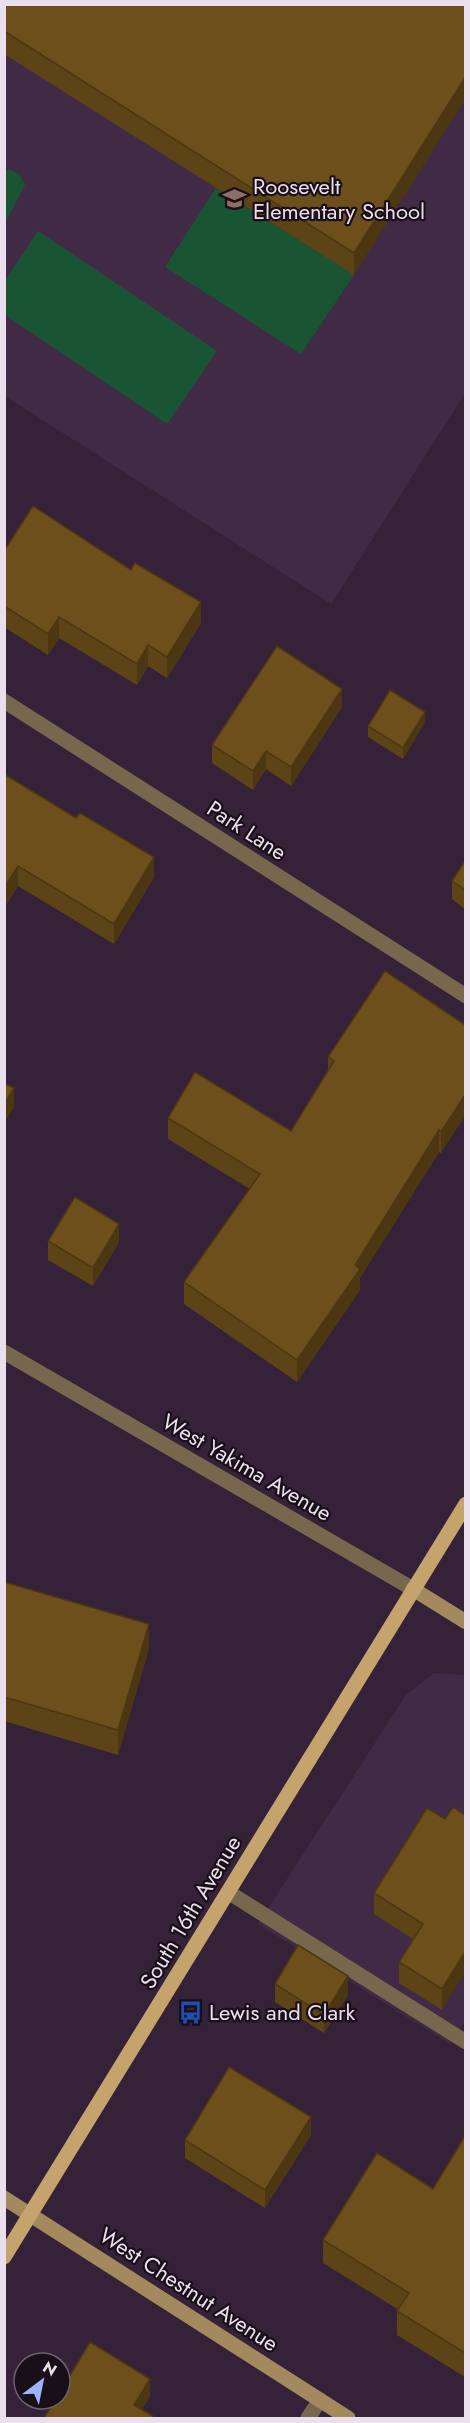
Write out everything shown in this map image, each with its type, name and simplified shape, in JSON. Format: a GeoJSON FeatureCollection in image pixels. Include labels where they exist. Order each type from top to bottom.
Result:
{"type":"FeatureCollection","features":[{"type":"Feature","properties":{"kind":"main road","name":"South 16th Avenue"},"geometry":{"type":"LineString","coordinates":[[4,2257],[465,1504]]}},
{"type":"Feature","properties":{"kind":"street","name":"Park Lane"},"geometry":{"type":"LineString","coordinates":[[4,701],[465,996]]}},
{"type":"Feature","properties":{"kind":"street","name":"West Yakima Avenue"},"geometry":{"type":"LineString","coordinates":[[4,1352],[413,1589],[465,1622]]}},
{"type":"Feature","properties":{"kind":"street"},"geometry":{"type":"LineString","coordinates":[[228,1892],[465,2042]]}},
{"type":"Feature","properties":{"kind":"street","name":"West Chestnut Avenue"},"geometry":{"type":"LineString","coordinates":[[4,2198],[348,2418]]}},
{"type":"Feature","properties":{"kind":"street"},"geometry":{"type":"LineString","coordinates":[[308,2418],[320,2400]]}},
{"type":"Feature","properties":{"kind":"shaded area","name":"Roosevelt Elementary School"},"geometry":{"type":"Polygon","coordinates":[[[4,5],[465,5],[465,393],[331,604],[5,396],[4,5]]]}},
{"type":"Feature","properties":{"kind":"shaded area"},"geometry":{"type":"Polygon","coordinates":[[[434,1673],[465,1675],[466,2019],[450,2044],[258,1924],[406,1695],[434,1673]]]}},
{"type":"Feature","properties":{"kind":"green space"},"geometry":{"type":"Polygon","coordinates":[[[9,169],[20,175],[25,185],[5,223],[5,172],[9,169]]]}},
{"type":"Feature","properties":{"kind":"green space"},"geometry":{"type":"Polygon","coordinates":[[[216,188],[354,275],[301,354],[165,267],[216,188]]]}},
{"type":"Feature","properties":{"kind":"green space"},"geometry":{"type":"Polygon","coordinates":[[[38,231],[217,351],[167,424],[5,315],[5,281],[38,231]]]}},
{"type":"Feature","properties":{"kind":"building"},"geometry":{"type":"Polygon","coordinates":[[[4,4],[465,4],[465,78],[354,253],[4,31],[4,4]]]}},
{"type":"Feature","properties":{"kind":"building"},"geometry":{"type":"Polygon","coordinates":[[[33,506],[131,570],[135,563],[201,602],[167,657],[148,645],[137,664],[59,617],[48,634],[4,606],[4,551],[33,506]]]}},
{"type":"Feature","properties":{"kind":"building"},"geometry":{"type":"Polygon","coordinates":[[[277,646],[342,689],[291,767],[266,751],[253,771],[212,745],[277,646]]]}},
{"type":"Feature","properties":{"kind":"building"},"geometry":{"type":"Polygon","coordinates":[[[390,690],[425,712],[403,748],[368,726],[390,690]]]}},
{"type":"Feature","properties":{"kind":"building"},"geometry":{"type":"Polygon","coordinates":[[[4,774],[76,818],[80,813],[154,857],[114,924],[18,866],[4,888],[4,774]]]}},
{"type":"Feature","properties":{"kind":"building"},"geometry":{"type":"Polygon","coordinates":[[[465,861],[465,890],[452,881],[465,861]]]}},
{"type":"Feature","properties":{"kind":"building"},"geometry":{"type":"Polygon","coordinates":[[[385,971],[465,1025],[465,1095],[441,1132],[439,1130],[355,1265],[360,1269],[297,1360],[184,1282],[260,1174],[168,1118],[195,1072],[291,1131],[334,1061],[328,1057],[385,971]]]}},
{"type":"Feature","properties":{"kind":"building"},"geometry":{"type":"Polygon","coordinates":[[[4,1083],[14,1088],[4,1105],[4,1083]]]}},
{"type":"Feature","properties":{"kind":"building"},"geometry":{"type":"Polygon","coordinates":[[[75,1197],[119,1224],[93,1268],[48,1241],[75,1197]]]}},
{"type":"Feature","properties":{"kind":"building"},"geometry":{"type":"Polygon","coordinates":[[[4,1582],[149,1624],[118,1730],[4,1697],[4,1582]]]}},
{"type":"Feature","properties":{"kind":"building"},"geometry":{"type":"Polygon","coordinates":[[[453,1807],[465,1815],[465,1952],[442,1989],[399,1962],[423,1924],[374,1893],[427,1808],[445,1819],[453,1807]]]}},
{"type":"Feature","properties":{"kind":"building"},"geometry":{"type":"Polygon","coordinates":[[[298,1945],[348,1976],[324,2015],[275,1984],[298,1945]]]}},
{"type":"Feature","properties":{"kind":"building"},"geometry":{"type":"Polygon","coordinates":[[[229,2067],[311,2117],[265,2190],[185,2140],[229,2067]]]}},
{"type":"Feature","properties":{"kind":"building"},"geometry":{"type":"Polygon","coordinates":[[[465,2136],[465,2353],[397,2311],[409,2293],[323,2240],[377,2153],[433,2189],[465,2136]]]}},
{"type":"Feature","properties":{"kind":"building"},"geometry":{"type":"Polygon","coordinates":[[[90,2342],[150,2379],[134,2405],[156,2418],[44,2418],[48,2411],[72,2411],[72,2372],[90,2342]]]}},
{"type":"Feature","properties":{"kind":"place","name":"Roosevelt Elementary School"},"geometry":{"type":"Point","coordinates":[235,199]}},
{"type":"Feature","properties":{"kind":"place","name":"Lewis and Clark"},"geometry":{"type":"Point","coordinates":[191,2012]}}]}
